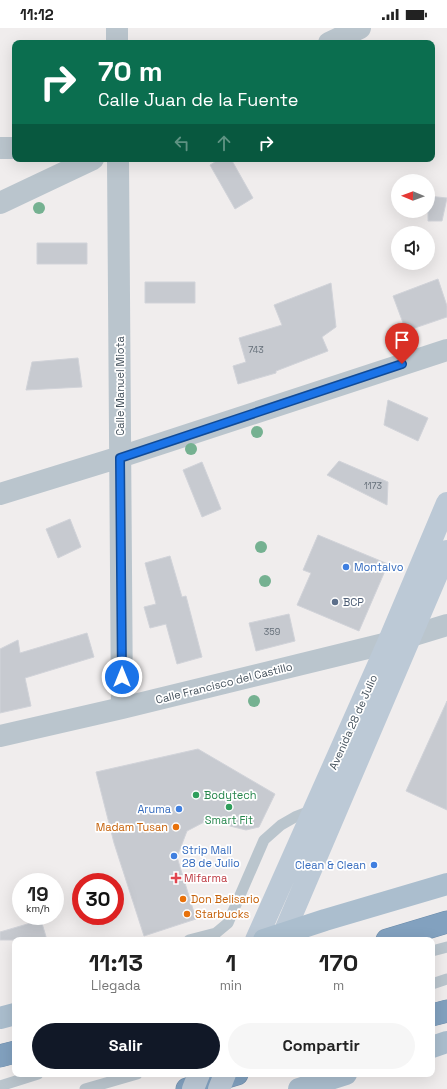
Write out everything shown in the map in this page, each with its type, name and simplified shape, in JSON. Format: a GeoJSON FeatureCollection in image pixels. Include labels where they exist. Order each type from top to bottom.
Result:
{"type":"FeatureCollection","features":[{"type":"Feature","properties":{"kind":"highway"},"geometry":{"type":"LineString","coordinates":[[398,937],[447,922]]}},
{"type":"Feature","properties":{"kind":"highway"},"geometry":{"type":"LineString","coordinates":[[435,1015],[447,1011]]}},
{"type":"Feature","properties":{"kind":"highway"},"geometry":{"type":"LineString","coordinates":[[0,1056],[12,1053]]}},
{"type":"Feature","properties":{"kind":"highway"},"geometry":{"type":"LineString","coordinates":[[187,1089],[227,1077]]}},
{"type":"Feature","properties":{"kind":"main road","name":"Avenida 28 de Julio"},"geometry":{"type":"LineString","coordinates":[[257,937],[388,643],[447,502]]}},
{"type":"Feature","properties":{"kind":"main road","name":"Avenida 28 de Julio"},"geometry":{"type":"LineString","coordinates":[[276,937],[411,637],[447,551]]}},
{"type":"Feature","properties":{"kind":"main road"},"geometry":{"type":"LineString","coordinates":[[279,937],[325,920],[447,884]]}},
{"type":"Feature","properties":{"kind":"main road"},"geometry":{"type":"LineString","coordinates":[[0,1018],[12,1015]]}},
{"type":"Feature","properties":{"kind":"main road"},"geometry":{"type":"LineString","coordinates":[[435,1046],[447,1042]]}},
{"type":"Feature","properties":{"kind":"main road"},"geometry":{"type":"LineString","coordinates":[[193,1089],[198,1077]]}},
{"type":"Feature","properties":{"kind":"main road"},"geometry":{"type":"LineString","coordinates":[[219,1089],[224,1077]]}},
{"type":"Feature","properties":{"kind":"main road"},"geometry":{"type":"LineString","coordinates":[[299,1089],[337,1077]]}},
{"type":"Feature","properties":{"kind":"street"},"geometry":{"type":"LineString","coordinates":[[117,28],[117,40]]}},
{"type":"Feature","properties":{"kind":"street"},"geometry":{"type":"LineString","coordinates":[[336,40],[356,29]]}},
{"type":"Feature","properties":{"kind":"street"},"geometry":{"type":"LineString","coordinates":[[0,148],[12,148]]}},
{"type":"Feature","properties":{"kind":"street"},"geometry":{"type":"LineString","coordinates":[[0,203],[87,162]]}},
{"type":"Feature","properties":{"kind":"street","name":"Calle Manuel Miota"},"geometry":{"type":"LineString","coordinates":[[118,162],[122,708]]}},
{"type":"Feature","properties":{"kind":"street"},"geometry":{"type":"LineString","coordinates":[[0,494],[120,458],[447,350]]}},
{"type":"Feature","properties":{"kind":"street","name":"Calle Francisco del Castillo"},"geometry":{"type":"LineString","coordinates":[[0,736],[122,708],[388,643],[447,625]]}},
{"type":"Feature","properties":{"kind":"lane"},"geometry":{"type":"LineString","coordinates":[[201,937],[216,933],[228,923],[264,840],[281,825],[295,817],[314,810]]}},
{"type":"Feature","properties":{"kind":"lane"},"geometry":{"type":"LineString","coordinates":[[435,950],[447,947]]}},
{"type":"Feature","properties":{"kind":"lane"},"geometry":{"type":"LineString","coordinates":[[435,983],[447,979]]}},
{"type":"Feature","properties":{"kind":"lane"},"geometry":{"type":"LineString","coordinates":[[0,1086],[28,1077]]}},
{"type":"Feature","properties":{"kind":"lane"},"geometry":{"type":"LineString","coordinates":[[85,1089],[127,1077]]}},
{"type":"Feature","properties":{"kind":"building"},"geometry":{"type":"Polygon","coordinates":[[[215,162],[233,162],[253,198],[235,209],[210,165],[215,162]]]}},
{"type":"Feature","properties":{"kind":"building"},"geometry":{"type":"Polygon","coordinates":[[[435,197],[447,198],[442,221],[428,221],[428,218],[435,218],[435,197]]]}},
{"type":"Feature","properties":{"kind":"building"},"geometry":{"type":"Polygon","coordinates":[[[37,243],[87,243],[87,264],[37,264],[37,243]]]}},
{"type":"Feature","properties":{"kind":"building"},"geometry":{"type":"Polygon","coordinates":[[[438,279],[447,306],[447,317],[406,331],[393,296],[438,279]]]}},
{"type":"Feature","properties":{"kind":"building"},"geometry":{"type":"Polygon","coordinates":[[[145,282],[195,282],[195,303],[145,303],[145,282]]]}},
{"type":"Feature","properties":{"kind":"building"},"geometry":{"type":"Polygon","coordinates":[[[331,283],[336,327],[322,337],[328,351],[276,371],[276,373],[238,384],[233,366],[246,362],[239,338],[282,325],[274,305],[331,283]]]}},
{"type":"Feature","properties":{"kind":"building"},"geometry":{"type":"Polygon","coordinates":[[[78,358],[82,387],[26,390],[32,362],[78,358]]]}},
{"type":"Feature","properties":{"kind":"building"},"geometry":{"type":"Polygon","coordinates":[[[388,400],[428,418],[418,441],[384,425],[388,400]]]}},
{"type":"Feature","properties":{"kind":"building"},"geometry":{"type":"Polygon","coordinates":[[[339,461],[388,482],[387,505],[327,475],[339,461]]]}},
{"type":"Feature","properties":{"kind":"building"},"geometry":{"type":"Polygon","coordinates":[[[202,462],[221,509],[202,517],[183,470],[202,462]]]}},
{"type":"Feature","properties":{"kind":"building"},"geometry":{"type":"Polygon","coordinates":[[[70,519],[81,547],[58,558],[46,529],[70,519]]]}},
{"type":"Feature","properties":{"kind":"building"},"geometry":{"type":"Polygon","coordinates":[[[318,535],[388,564],[359,631],[297,605],[311,573],[303,570],[318,535]]]}},
{"type":"Feature","properties":{"kind":"building"},"geometry":{"type":"Polygon","coordinates":[[[170,556],[182,597],[186,596],[202,657],[177,664],[166,624],[150,628],[144,607],[156,604],[145,563],[170,556]]]}},
{"type":"Feature","properties":{"kind":"building"},"geometry":{"type":"Polygon","coordinates":[[[289,614],[295,641],[256,651],[249,623],[289,614]]]}},
{"type":"Feature","properties":{"kind":"building"},"geometry":{"type":"Polygon","coordinates":[[[87,633],[94,657],[25,678],[31,706],[0,713],[0,649],[18,640],[20,653],[87,633]]]}},
{"type":"Feature","properties":{"kind":"building"},"geometry":{"type":"Polygon","coordinates":[[[447,701],[447,810],[406,791],[447,701]]]}},
{"type":"Feature","properties":{"kind":"building"},"geometry":{"type":"Polygon","coordinates":[[[198,749],[275,794],[259,827],[246,830],[230,826],[219,819],[208,820],[187,831],[177,857],[196,919],[144,936],[114,843],[96,772],[198,749]]]}},
{"type":"Feature","properties":{"kind":"building"},"geometry":{"type":"Polygon","coordinates":[[[24,925],[42,925],[46,937],[12,937],[12,940],[0,940],[0,932],[24,925]]]}},
{"type":"Feature","properties":{"kind":"place","name":"Montalvo"},"geometry":{"type":"Point","coordinates":[346,567]}},
{"type":"Feature","properties":{"kind":"place","name":"BCP"},"geometry":{"type":"Point","coordinates":[335,602]}},
{"type":"Feature","properties":{"kind":"place","name":"Bodytech"},"geometry":{"type":"Point","coordinates":[196,795]}},
{"type":"Feature","properties":{"kind":"place","name":"Smart Fit"},"geometry":{"type":"Point","coordinates":[229,807]}},
{"type":"Feature","properties":{"kind":"place","name":"Aruma"},"geometry":{"type":"Point","coordinates":[179,809]}},
{"type":"Feature","properties":{"kind":"place","name":"Madam Tusan"},"geometry":{"type":"Point","coordinates":[176,827]}},
{"type":"Feature","properties":{"kind":"place","name":"Strip Mall 28 de Julio"},"geometry":{"type":"Point","coordinates":[174,856]}},
{"type":"Feature","properties":{"kind":"place","name":"Clean & Clean"},"geometry":{"type":"Point","coordinates":[374,865]}},
{"type":"Feature","properties":{"kind":"place","name":"Mifarma"},"geometry":{"type":"Point","coordinates":[176,878]}},
{"type":"Feature","properties":{"kind":"place","name":"Don Belisario"},"geometry":{"type":"Point","coordinates":[183,899]}},
{"type":"Feature","properties":{"kind":"place","name":"Starbucks"},"geometry":{"type":"Point","coordinates":[187,914]}},
{"type":"Feature","properties":{"kind":"route"},"geometry":{"type":"LineString","coordinates":[[122,677],[120,458],[402,364]]}}]}
